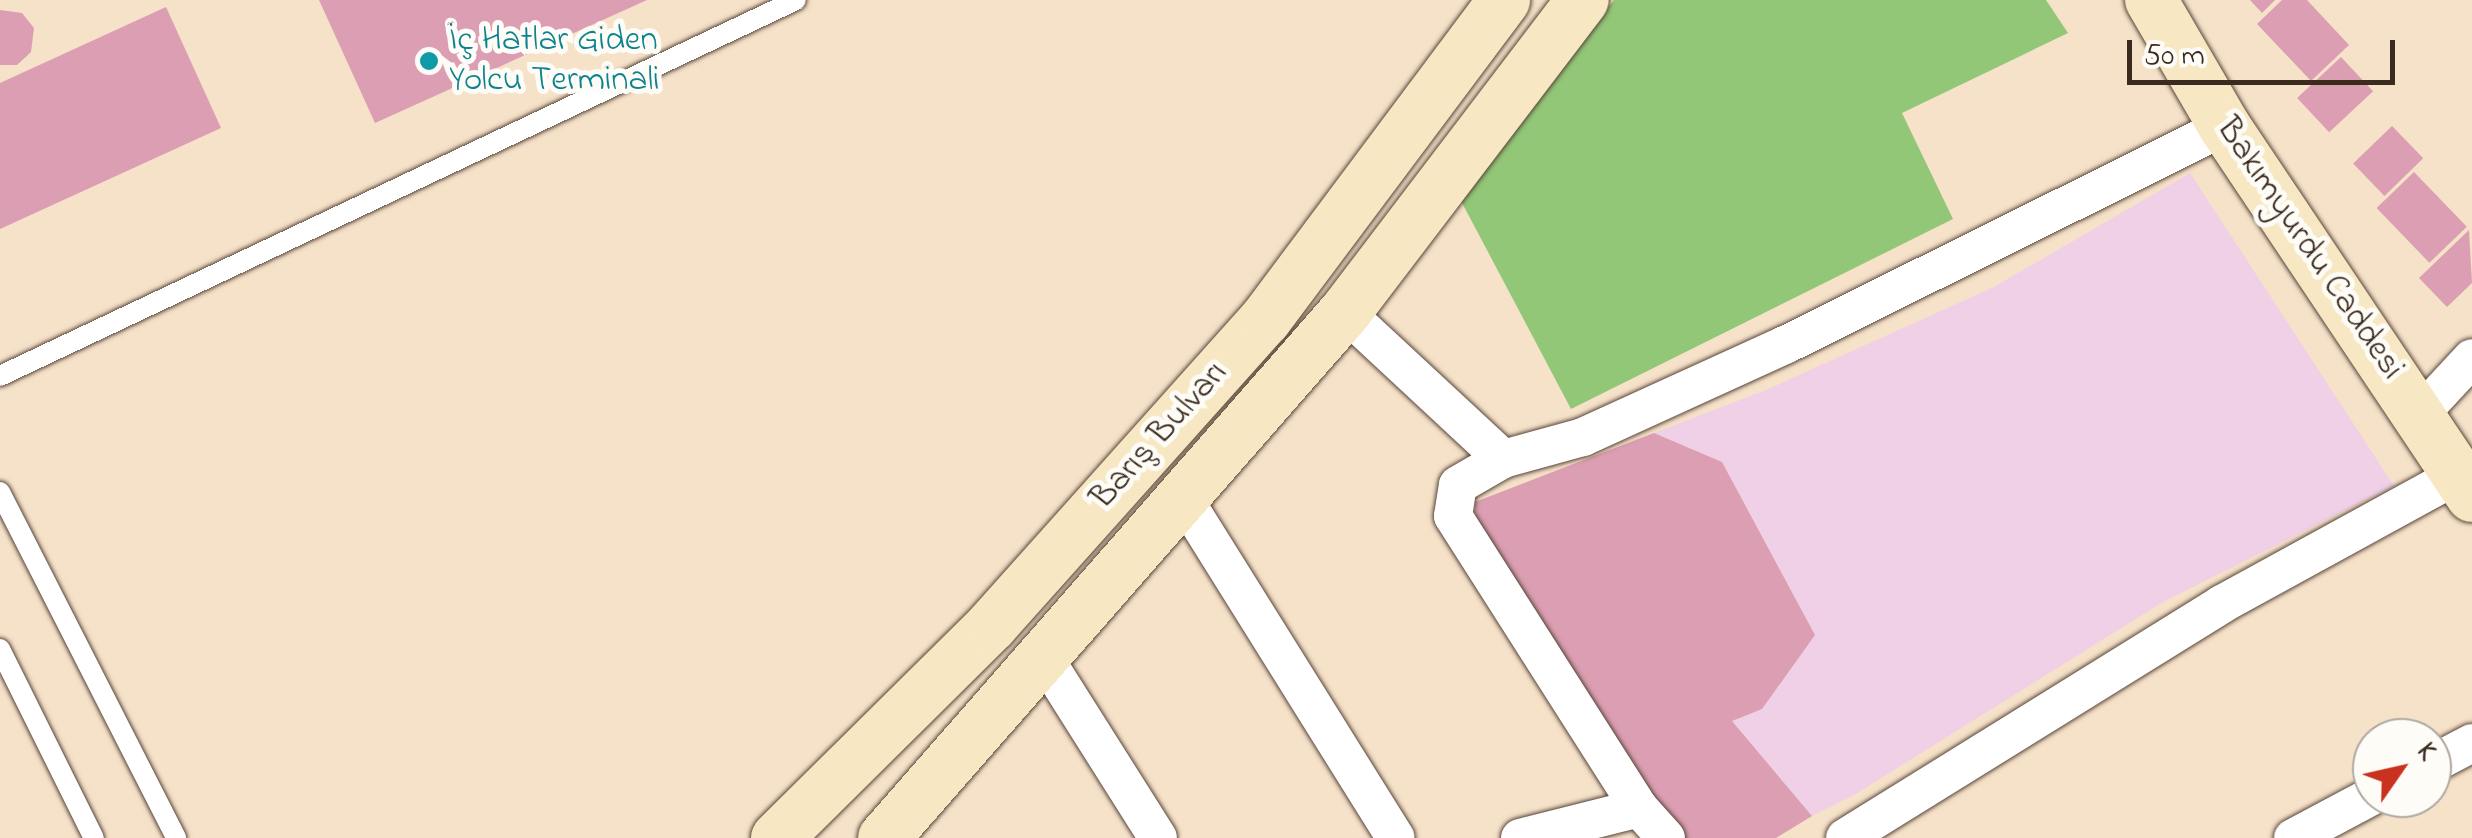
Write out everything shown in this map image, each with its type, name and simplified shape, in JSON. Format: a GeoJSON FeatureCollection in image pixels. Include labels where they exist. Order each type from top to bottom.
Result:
{"type":"FeatureCollection","features":[{"type":"Feature","properties":{"kind":"main road","name":"Barış Bulvarı"},"geometry":{"type":"LineString","coordinates":[[777,838],[992,624],[1265,320],[1504,0]]}},
{"type":"Feature","properties":{"kind":"main road","name":"Barış Bulvarı"},"geometry":{"type":"LineString","coordinates":[[884,838],[1344,312],[1583,0]]}},
{"type":"Feature","properties":{"kind":"main road","name":"Bakımyurdu Caddesi"},"geometry":{"type":"LineString","coordinates":[[2151,0],[2226,126],[2465,486]]}},
{"type":"Feature","properties":{"kind":"street"},"geometry":{"type":"LineString","coordinates":[[1666,838],[1639,808],[1453,516],[1458,486],[1503,459],[1584,437],[1768,352],[2226,126]]}},
{"type":"Feature","properties":{"kind":"street"},"geometry":{"type":"LineString","coordinates":[[1344,312],[1503,459]]}},
{"type":"Feature","properties":{"kind":"street"},"geometry":{"type":"LineString","coordinates":[[2420,414],[2472,358]]}},
{"type":"Feature","properties":{"kind":"street"},"geometry":{"type":"LineString","coordinates":[[1845,838],[2222,604],[2465,486]]}},
{"type":"Feature","properties":{"kind":"street"},"geometry":{"type":"LineString","coordinates":[[1182,496],[1396,838]]}},
{"type":"Feature","properties":{"kind":"street"},"geometry":{"type":"LineString","coordinates":[[1043,656],[1158,838]]}},
{"type":"Feature","properties":{"kind":"street"},"geometry":{"type":"LineString","coordinates":[[2293,838],[2352,807]]}},
{"type":"Feature","properties":{"kind":"street"},"geometry":{"type":"LineString","coordinates":[[1520,838],[1639,808]]}},
{"type":"Feature","properties":{"kind":"lane"},"geometry":{"type":"LineString","coordinates":[[0,376],[796,0]]}},
{"type":"Feature","properties":{"kind":"lane"},"geometry":{"type":"LineString","coordinates":[[0,492],[176,838]]}},
{"type":"Feature","properties":{"kind":"lane"},"geometry":{"type":"LineString","coordinates":[[0,649],[94,838]]}},
{"type":"Feature","properties":{"kind":"shaded area"},"geometry":{"type":"Polygon","coordinates":[[[2190,173],[2394,486],[2163,602],[1854,795],[1812,816],[1732,721],[1815,635],[1722,462],[1654,433],[1766,390],[1994,287],[2190,173]]]}},
{"type":"Feature","properties":{"kind":"green space"},"geometry":{"type":"Polygon","coordinates":[[[1614,0],[2046,0],[2068,33],[1902,113],[1953,219],[1571,409],[1460,199],[1614,0]]]}},
{"type":"Feature","properties":{"kind":"building","name":"İç Hatlar Giden Yolcu Terminali"},"geometry":{"type":"Polygon","coordinates":[[[319,0],[647,0],[375,123],[319,0]]]}},
{"type":"Feature","properties":{"kind":"building"},"geometry":{"type":"Polygon","coordinates":[[[2250,0],[2275,0],[2262,13],[2250,0]]]}},
{"type":"Feature","properties":{"kind":"building"},"geometry":{"type":"Polygon","coordinates":[[[2282,0],[2307,0],[2349,45],[2311,81],[2257,24],[2282,0]]]}},
{"type":"Feature","properties":{"kind":"building"},"geometry":{"type":"Polygon","coordinates":[[[166,7],[221,128],[0,229],[0,83],[166,7]]]}},
{"type":"Feature","properties":{"kind":"building"},"geometry":{"type":"Polygon","coordinates":[[[0,10],[22,13],[34,28],[31,52],[17,65],[0,65],[0,10]]]}},
{"type":"Feature","properties":{"kind":"building"},"geometry":{"type":"Polygon","coordinates":[[[2341,57],[2373,91],[2329,132],[2297,98],[2341,57]]]}},
{"type":"Feature","properties":{"kind":"building"},"geometry":{"type":"Polygon","coordinates":[[[2392,126],[2423,158],[2384,196],[2353,164],[2392,126]]]}},
{"type":"Feature","properties":{"kind":"building"},"geometry":{"type":"Polygon","coordinates":[[[2414,172],[2467,227],[2429,263],[2377,208],[2414,172]]]}},
{"type":"Feature","properties":{"kind":"building"},"geometry":{"type":"Polygon","coordinates":[[[2469,230],[2472,283],[2447,307],[2419,278],[2469,230]]]}},
{"type":"Feature","properties":{"kind":"building"},"geometry":{"type":"Polygon","coordinates":[[[1654,433],[1722,462],[1815,635],[1762,709],[1732,721],[1812,816],[1776,838],[1683,838],[1638,786],[1476,535],[1475,502],[1654,433]]]}},
{"type":"Feature","properties":{"kind":"place","name":"İç Hatlar Giden Yolcu Terminali"},"geometry":{"type":"Point","coordinates":[429,61]}}]}
